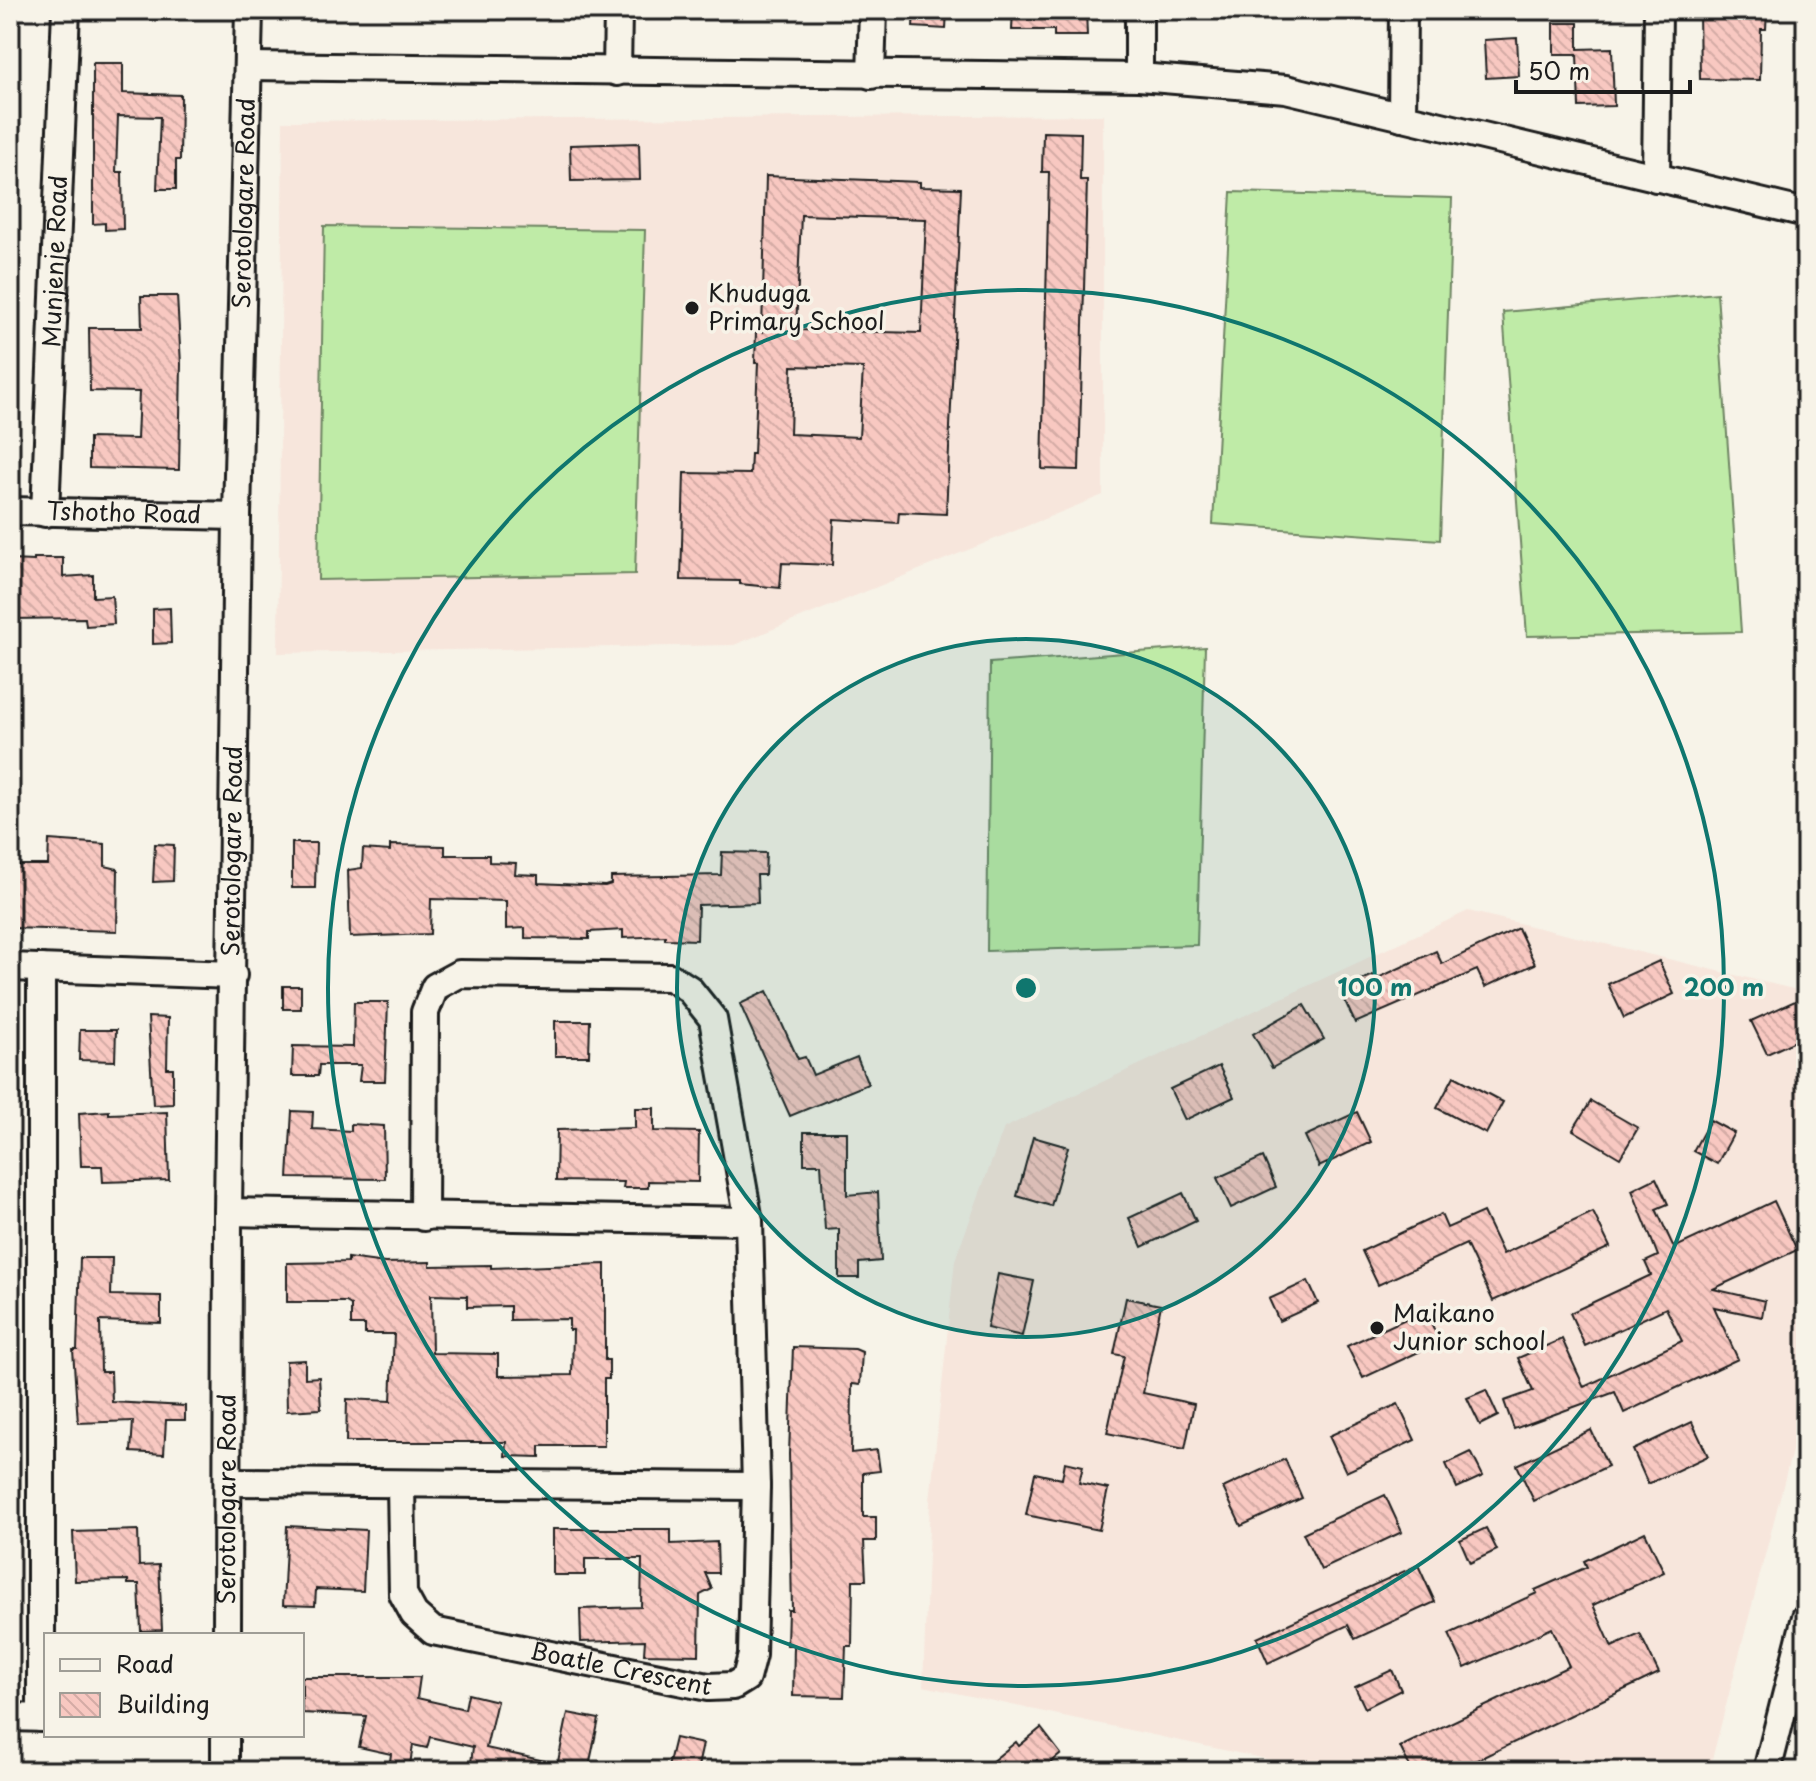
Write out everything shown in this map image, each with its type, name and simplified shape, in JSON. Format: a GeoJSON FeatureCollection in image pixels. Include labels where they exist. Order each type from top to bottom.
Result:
{"type":"FeatureCollection","features":[{"type":"Feature","properties":{"kind":"street","name":"Munjenje Road"},"geometry":{"type":"LineString","coordinates":[[45,513],[66,10]]}},
{"type":"Feature","properties":{"kind":"street","name":"Serotologare Road"},"geometry":{"type":"LineString","coordinates":[[227,1633],[228,1212],[237,516],[249,10]]}},
{"type":"Feature","properties":{"kind":"street"},"geometry":{"type":"LineString","coordinates":[[617,72],[618,10]]}},
{"type":"Feature","properties":{"kind":"street"},"geometry":{"type":"LineString","coordinates":[[871,75],[873,10]]}},
{"type":"Feature","properties":{"kind":"street"},"geometry":{"type":"LineString","coordinates":[[1139,10],[1139,77]]}},
{"type":"Feature","properties":{"kind":"street"},"geometry":{"type":"LineString","coordinates":[[1402,117],[1403,10]]}},
{"type":"Feature","properties":{"kind":"street"},"geometry":{"type":"LineString","coordinates":[[1656,178],[1658,10]]}},
{"type":"Feature","properties":{"kind":"street"},"geometry":{"type":"LineString","coordinates":[[248,66],[1139,77],[1286,89],[1806,213]]}},
{"type":"Feature","properties":{"kind":"street","name":"Tshotho Road"},"geometry":{"type":"LineString","coordinates":[[10,511],[237,516]]}},
{"type":"Feature","properties":{"kind":"street"},"geometry":{"type":"LineString","coordinates":[[10,967],[233,975]]}},
{"type":"Feature","properties":{"kind":"street"},"geometry":{"type":"LineString","coordinates":[[10,1717],[43,1718],[41,968]]}},
{"type":"Feature","properties":{"kind":"street","name":"Boatle Crescent"},"geometry":{"type":"LineString","coordinates":[[401,1486],[403,1594],[414,1614],[433,1631],[708,1687],[733,1686],[746,1678],[756,1486],[749,1221],[713,1019],[689,989],[670,977],[459,974],[435,987],[425,1012],[424,1217]]}},
{"type":"Feature","properties":{"kind":"street"},"geometry":{"type":"LineString","coordinates":[[228,1212],[749,1221]]}},
{"type":"Feature","properties":{"kind":"street"},"geometry":{"type":"LineString","coordinates":[[229,1482],[401,1486],[756,1486]]}},
{"type":"Feature","properties":{"kind":"street"},"geometry":{"type":"LineString","coordinates":[[1767,1771],[1806,1617]]}},
{"type":"Feature","properties":{"kind":"street"},"geometry":{"type":"LineString","coordinates":[[225,1737],[225,1771]]}},
{"type":"Feature","properties":{"kind":"shaded area","name":"Khuduga Primary School"},"geometry":{"type":"Polygon","coordinates":[[[1103,115],[1103,495],[734,645],[278,653],[283,121],[1103,115]]]}},
{"type":"Feature","properties":{"kind":"shaded area","name":"Maikano Junior school"},"geometry":{"type":"Polygon","coordinates":[[[1468,911],[1806,992],[1806,1397],[1709,1771],[1322,1771],[923,1686],[930,1501],[955,1260],[1004,1128],[1468,911]]]}},
{"type":"Feature","properties":{"kind":"green space"},"geometry":{"type":"Polygon","coordinates":[[[1231,192],[1452,198],[1440,540],[1213,524],[1231,192]]]}},
{"type":"Feature","properties":{"kind":"green space"},"geometry":{"type":"Polygon","coordinates":[[[324,226],[645,230],[635,574],[318,580],[324,226]]]}},
{"type":"Feature","properties":{"kind":"green space"},"geometry":{"type":"Polygon","coordinates":[[[1717,293],[1741,632],[1527,636],[1503,312],[1717,293]]]}},
{"type":"Feature","properties":{"kind":"green space"},"geometry":{"type":"Polygon","coordinates":[[[1205,647],[1197,945],[987,951],[990,663],[1205,647]]]}},
{"type":"Feature","properties":{"kind":"building"},"geometry":{"type":"Polygon","coordinates":[[[914,10],[947,10],[946,29],[913,27],[914,10]]]}},
{"type":"Feature","properties":{"kind":"building"},"geometry":{"type":"Polygon","coordinates":[[[1013,10],[1086,10],[1087,36],[1054,36],[1054,30],[1012,30],[1013,10]]]}},
{"type":"Feature","properties":{"kind":"building"},"geometry":{"type":"Polygon","coordinates":[[[1699,10],[1767,10],[1766,29],[1761,29],[1760,80],[1700,79],[1699,10]]]}},
{"type":"Feature","properties":{"kind":"building"},"geometry":{"type":"Polygon","coordinates":[[[1554,23],[1578,23],[1578,49],[1612,48],[1614,106],[1579,107],[1577,54],[1554,54],[1554,23]]]}},
{"type":"Feature","properties":{"kind":"building"},"geometry":{"type":"Polygon","coordinates":[[[1517,38],[1519,76],[1486,78],[1484,40],[1517,38]]]}},
{"type":"Feature","properties":{"kind":"building"},"geometry":{"type":"Polygon","coordinates":[[[93,63],[123,63],[123,93],[181,95],[180,160],[176,160],[176,189],[157,189],[160,117],[118,116],[116,172],[122,172],[123,229],[105,230],[105,223],[93,224],[93,63]]]}},
{"type":"Feature","properties":{"kind":"building"},"geometry":{"type":"Polygon","coordinates":[[[1043,132],[1081,133],[1080,180],[1087,180],[1079,470],[1042,469],[1049,172],[1042,172],[1043,132]]]}},
{"type":"Feature","properties":{"kind":"building"},"geometry":{"type":"Polygon","coordinates":[[[639,143],[640,180],[571,181],[570,145],[639,143]]]}},
{"type":"Feature","properties":{"kind":"building"},"geometry":{"type":"Polygon","coordinates":[[[766,176],[920,182],[920,187],[961,188],[946,514],[899,512],[898,523],[834,519],[832,565],[782,563],[780,588],[740,584],[740,581],[681,580],[684,473],[750,474],[751,454],[754,454],[758,363],[755,363],[756,331],[762,332],[766,176]],[[801,215],[796,330],[921,333],[926,219],[801,215]],[[792,366],[790,434],[859,437],[863,368],[792,366]]]}},
{"type":"Feature","properties":{"kind":"building"},"geometry":{"type":"Polygon","coordinates":[[[141,296],[177,296],[181,364],[179,470],[89,468],[89,438],[137,439],[139,392],[90,391],[89,328],[142,328],[141,296]]]}},
{"type":"Feature","properties":{"kind":"building"},"geometry":{"type":"Polygon","coordinates":[[[34,558],[63,558],[63,577],[93,575],[93,597],[112,596],[114,624],[86,626],[85,618],[10,619],[10,560],[34,561],[34,558]]]}},
{"type":"Feature","properties":{"kind":"building"},"geometry":{"type":"Polygon","coordinates":[[[170,608],[171,643],[153,644],[153,609],[170,608]]]}},
{"type":"Feature","properties":{"kind":"building"},"geometry":{"type":"Polygon","coordinates":[[[49,840],[105,844],[105,866],[118,869],[117,931],[10,928],[10,865],[48,865],[49,840]]]}},
{"type":"Feature","properties":{"kind":"building"},"geometry":{"type":"Polygon","coordinates":[[[292,843],[316,843],[315,888],[292,888],[292,843]]]}},
{"type":"Feature","properties":{"kind":"building"},"geometry":{"type":"Polygon","coordinates":[[[155,844],[174,845],[173,881],[153,882],[155,844]]]}},
{"type":"Feature","properties":{"kind":"building"},"geometry":{"type":"Polygon","coordinates":[[[390,845],[445,846],[445,855],[489,855],[489,862],[516,863],[515,874],[538,875],[538,883],[605,886],[611,884],[611,877],[721,875],[722,852],[766,853],[765,875],[757,875],[758,903],[698,905],[697,940],[665,939],[665,936],[623,938],[623,930],[589,932],[589,939],[525,938],[525,928],[506,929],[506,901],[431,899],[430,934],[350,937],[348,870],[362,868],[363,849],[390,851],[390,845]]]}},
{"type":"Feature","properties":{"kind":"building"},"geometry":{"type":"Polygon","coordinates":[[[1518,928],[1535,964],[1485,987],[1477,970],[1355,1023],[1340,990],[1373,975],[1376,979],[1436,951],[1442,964],[1518,928]]]}},
{"type":"Feature","properties":{"kind":"building"},"geometry":{"type":"Polygon","coordinates":[[[1659,961],[1674,994],[1624,1018],[1608,984],[1659,961]]]}},
{"type":"Feature","properties":{"kind":"building"},"geometry":{"type":"Polygon","coordinates":[[[283,986],[301,986],[301,1009],[283,1009],[283,986]]]}},
{"type":"Feature","properties":{"kind":"building"},"geometry":{"type":"Polygon","coordinates":[[[767,991],[798,1059],[805,1057],[813,1075],[857,1057],[868,1084],[790,1116],[740,1004],[767,991]]]}},
{"type":"Feature","properties":{"kind":"building"},"geometry":{"type":"Polygon","coordinates":[[[1806,996],[1806,1036],[1767,1054],[1751,1021],[1806,996]]]}},
{"type":"Feature","properties":{"kind":"building"},"geometry":{"type":"Polygon","coordinates":[[[354,1002],[388,1002],[385,1081],[359,1081],[361,1065],[319,1065],[318,1076],[292,1076],[293,1046],[353,1047],[354,1002]]]}},
{"type":"Feature","properties":{"kind":"building"},"geometry":{"type":"Polygon","coordinates":[[[1304,1005],[1324,1039],[1272,1068],[1253,1034],[1304,1005]]]}},
{"type":"Feature","properties":{"kind":"building"},"geometry":{"type":"Polygon","coordinates":[[[148,1017],[168,1018],[167,1068],[173,1068],[173,1104],[153,1105],[148,1017]]]}},
{"type":"Feature","properties":{"kind":"building"},"geometry":{"type":"Polygon","coordinates":[[[555,1021],[590,1021],[589,1056],[555,1056],[555,1021]]]}},
{"type":"Feature","properties":{"kind":"building"},"geometry":{"type":"Polygon","coordinates":[[[80,1030],[116,1030],[115,1061],[79,1060],[80,1030]]]}},
{"type":"Feature","properties":{"kind":"building"},"geometry":{"type":"Polygon","coordinates":[[[1219,1066],[1234,1097],[1185,1120],[1170,1089],[1219,1066]]]}},
{"type":"Feature","properties":{"kind":"building"},"geometry":{"type":"Polygon","coordinates":[[[1454,1076],[1503,1102],[1486,1134],[1437,1108],[1454,1076]]]}},
{"type":"Feature","properties":{"kind":"building"},"geometry":{"type":"Polygon","coordinates":[[[1591,1101],[1638,1128],[1620,1158],[1573,1130],[1591,1101]]]}},
{"type":"Feature","properties":{"kind":"building"},"geometry":{"type":"Polygon","coordinates":[[[635,1108],[654,1108],[654,1131],[699,1132],[698,1182],[648,1181],[648,1188],[623,1188],[624,1182],[556,1181],[557,1130],[635,1128],[635,1108]]]}},
{"type":"Feature","properties":{"kind":"building"},"geometry":{"type":"Polygon","coordinates":[[[109,1111],[109,1114],[167,1112],[169,1180],[103,1182],[102,1166],[81,1166],[79,1113],[109,1111]]]}},
{"type":"Feature","properties":{"kind":"building"},"geometry":{"type":"Polygon","coordinates":[[[292,1111],[313,1112],[312,1129],[351,1131],[351,1124],[384,1126],[385,1179],[288,1178],[292,1111]]]}},
{"type":"Feature","properties":{"kind":"building"},"geometry":{"type":"Polygon","coordinates":[[[1357,1112],[1371,1142],[1319,1167],[1305,1136],[1357,1112]]]}},
{"type":"Feature","properties":{"kind":"building"},"geometry":{"type":"Polygon","coordinates":[[[1710,1120],[1734,1133],[1717,1164],[1693,1151],[1710,1120]]]}},
{"type":"Feature","properties":{"kind":"building"},"geometry":{"type":"Polygon","coordinates":[[[804,1132],[847,1132],[847,1195],[878,1192],[881,1261],[859,1263],[859,1278],[839,1278],[839,1229],[825,1230],[821,1164],[804,1164],[804,1132]]]}},
{"type":"Feature","properties":{"kind":"building"},"geometry":{"type":"Polygon","coordinates":[[[1033,1137],[1068,1147],[1051,1206],[1017,1196],[1033,1137]]]}},
{"type":"Feature","properties":{"kind":"building"},"geometry":{"type":"Polygon","coordinates":[[[1263,1157],[1276,1187],[1231,1208],[1217,1178],[1263,1157]]]}},
{"type":"Feature","properties":{"kind":"building"},"geometry":{"type":"Polygon","coordinates":[[[1656,1178],[1668,1204],[1656,1209],[1674,1248],[1774,1201],[1797,1250],[1713,1289],[1765,1301],[1762,1317],[1714,1307],[1738,1359],[1624,1413],[1615,1392],[1514,1429],[1504,1401],[1533,1391],[1518,1358],[1562,1339],[1584,1387],[1682,1341],[1666,1308],[1585,1346],[1570,1313],[1651,1275],[1645,1262],[1658,1256],[1632,1190],[1656,1178]]]}},
{"type":"Feature","properties":{"kind":"building"},"geometry":{"type":"Polygon","coordinates":[[[1183,1193],[1196,1221],[1142,1247],[1129,1218],[1183,1193]]]}},
{"type":"Feature","properties":{"kind":"building"},"geometry":{"type":"Polygon","coordinates":[[[1483,1212],[1503,1254],[1593,1212],[1610,1247],[1493,1301],[1466,1244],[1378,1285],[1362,1251],[1441,1214],[1447,1228],[1483,1212]]]}},
{"type":"Feature","properties":{"kind":"building"},"geometry":{"type":"Polygon","coordinates":[[[80,1258],[112,1258],[111,1295],[161,1296],[161,1323],[100,1321],[101,1372],[111,1372],[112,1402],[185,1406],[185,1420],[166,1420],[164,1454],[131,1452],[133,1421],[78,1423],[73,1350],[77,1350],[80,1258]]]}},
{"type":"Feature","properties":{"kind":"building"},"geometry":{"type":"Polygon","coordinates":[[[348,1258],[385,1263],[430,1262],[430,1266],[491,1265],[491,1268],[605,1264],[605,1360],[609,1360],[609,1379],[604,1379],[604,1446],[540,1446],[540,1457],[505,1456],[506,1442],[346,1442],[347,1399],[391,1401],[394,1334],[365,1334],[365,1325],[351,1325],[351,1305],[346,1302],[287,1302],[287,1263],[348,1262],[348,1258]],[[431,1295],[432,1353],[498,1354],[498,1376],[572,1375],[573,1330],[569,1330],[569,1319],[510,1320],[510,1306],[467,1307],[467,1296],[431,1295]]]}},
{"type":"Feature","properties":{"kind":"building"},"geometry":{"type":"Polygon","coordinates":[[[998,1274],[1034,1281],[1022,1336],[987,1328],[998,1274]]]}},
{"type":"Feature","properties":{"kind":"building"},"geometry":{"type":"Polygon","coordinates":[[[1308,1281],[1318,1303],[1279,1321],[1269,1299],[1308,1281]]]}},
{"type":"Feature","properties":{"kind":"building"},"geometry":{"type":"Polygon","coordinates":[[[1126,1298],[1161,1305],[1143,1393],[1194,1404],[1185,1449],[1107,1433],[1124,1356],[1114,1354],[1126,1298]]]}},
{"type":"Feature","properties":{"kind":"building"},"geometry":{"type":"Polygon","coordinates":[[[1425,1310],[1440,1342],[1363,1378],[1347,1346],[1425,1310]]]}},
{"type":"Feature","properties":{"kind":"building"},"geometry":{"type":"Polygon","coordinates":[[[793,1347],[855,1349],[862,1352],[860,1385],[852,1384],[851,1453],[877,1450],[880,1471],[863,1473],[863,1517],[876,1517],[876,1541],[864,1541],[866,1580],[853,1580],[852,1646],[846,1646],[844,1697],[793,1696],[794,1645],[787,1645],[788,1610],[792,1610],[789,1454],[793,1347]]]}},
{"type":"Feature","properties":{"kind":"building"},"geometry":{"type":"Polygon","coordinates":[[[305,1360],[305,1378],[319,1377],[321,1409],[287,1411],[286,1361],[305,1360]]]}},
{"type":"Feature","properties":{"kind":"building"},"geometry":{"type":"Polygon","coordinates":[[[1486,1390],[1498,1416],[1480,1425],[1467,1398],[1486,1390]]]}},
{"type":"Feature","properties":{"kind":"building"},"geometry":{"type":"Polygon","coordinates":[[[1398,1404],[1415,1440],[1346,1472],[1329,1436],[1398,1404]]]}},
{"type":"Feature","properties":{"kind":"building"},"geometry":{"type":"Polygon","coordinates":[[[1692,1422],[1708,1456],[1648,1484],[1633,1450],[1692,1422]]]}},
{"type":"Feature","properties":{"kind":"building"},"geometry":{"type":"Polygon","coordinates":[[[1591,1430],[1608,1466],[1534,1501],[1517,1465],[1591,1430]]]}},
{"type":"Feature","properties":{"kind":"building"},"geometry":{"type":"Polygon","coordinates":[[[1471,1452],[1483,1476],[1457,1488],[1446,1464],[1471,1452]]]}},
{"type":"Feature","properties":{"kind":"building"},"geometry":{"type":"Polygon","coordinates":[[[1285,1459],[1302,1498],[1241,1526],[1223,1488],[1285,1459]]]}},
{"type":"Feature","properties":{"kind":"building"},"geometry":{"type":"Polygon","coordinates":[[[1065,1462],[1083,1466],[1079,1483],[1108,1489],[1099,1530],[1026,1515],[1035,1473],[1062,1479],[1065,1462]]]}},
{"type":"Feature","properties":{"kind":"building"},"geometry":{"type":"Polygon","coordinates":[[[1385,1495],[1402,1532],[1321,1570],[1303,1533],[1385,1495]]]}},
{"type":"Feature","properties":{"kind":"building"},"geometry":{"type":"Polygon","coordinates":[[[287,1526],[366,1530],[363,1591],[316,1589],[315,1606],[283,1605],[287,1526]]]}},
{"type":"Feature","properties":{"kind":"building"},"geometry":{"type":"Polygon","coordinates":[[[1486,1528],[1497,1550],[1470,1563],[1460,1540],[1486,1528]]]}},
{"type":"Feature","properties":{"kind":"building"},"geometry":{"type":"Polygon","coordinates":[[[553,1529],[671,1529],[671,1544],[717,1542],[718,1573],[705,1573],[712,1589],[700,1595],[699,1655],[644,1654],[645,1640],[581,1642],[580,1609],[641,1607],[642,1559],[585,1559],[585,1575],[553,1575],[553,1529]]]}},
{"type":"Feature","properties":{"kind":"building"},"geometry":{"type":"Polygon","coordinates":[[[138,1530],[139,1566],[159,1565],[162,1630],[141,1631],[139,1584],[128,1584],[128,1580],[75,1581],[73,1532],[138,1530]]]}},
{"type":"Feature","properties":{"kind":"building"},"geometry":{"type":"Polygon","coordinates":[[[1645,1532],[1664,1572],[1593,1605],[1612,1647],[1640,1634],[1659,1673],[1454,1771],[1412,1771],[1400,1747],[1569,1666],[1552,1628],[1465,1668],[1449,1634],[1587,1567],[1584,1561],[1645,1532]]]}},
{"type":"Feature","properties":{"kind":"building"},"geometry":{"type":"Polygon","coordinates":[[[1418,1565],[1435,1602],[1355,1639],[1348,1625],[1268,1663],[1257,1638],[1418,1565]]]}},
{"type":"Feature","properties":{"kind":"building"},"geometry":{"type":"Polygon","coordinates":[[[1392,1670],[1401,1690],[1365,1708],[1355,1687],[1392,1670]]]}},
{"type":"Feature","properties":{"kind":"building"},"geometry":{"type":"Polygon","coordinates":[[[304,1677],[420,1677],[417,1698],[465,1709],[468,1694],[497,1701],[486,1748],[554,1763],[553,1771],[470,1771],[473,1747],[430,1737],[427,1748],[413,1745],[410,1765],[390,1761],[391,1754],[359,1747],[366,1716],[304,1713],[304,1677]]]}},
{"type":"Feature","properties":{"kind":"building"},"geometry":{"type":"Polygon","coordinates":[[[568,1713],[599,1719],[588,1771],[556,1771],[568,1713]]]}},
{"type":"Feature","properties":{"kind":"building"},"geometry":{"type":"Polygon","coordinates":[[[1041,1728],[1061,1754],[1044,1768],[1037,1760],[1023,1771],[980,1771],[1016,1742],[1019,1746],[1041,1728]]]}},
{"type":"Feature","properties":{"kind":"building"},"geometry":{"type":"Polygon","coordinates":[[[675,1738],[703,1744],[697,1771],[667,1771],[675,1738]]]}},
{"type":"Feature","properties":{"kind":"place","name":"Khuduga Primary School"},"geometry":{"type":"Point","coordinates":[692,308]}},
{"type":"Feature","properties":{"kind":"place","name":"Maikano Junior school"},"geometry":{"type":"Point","coordinates":[1377,1328]}}]}
